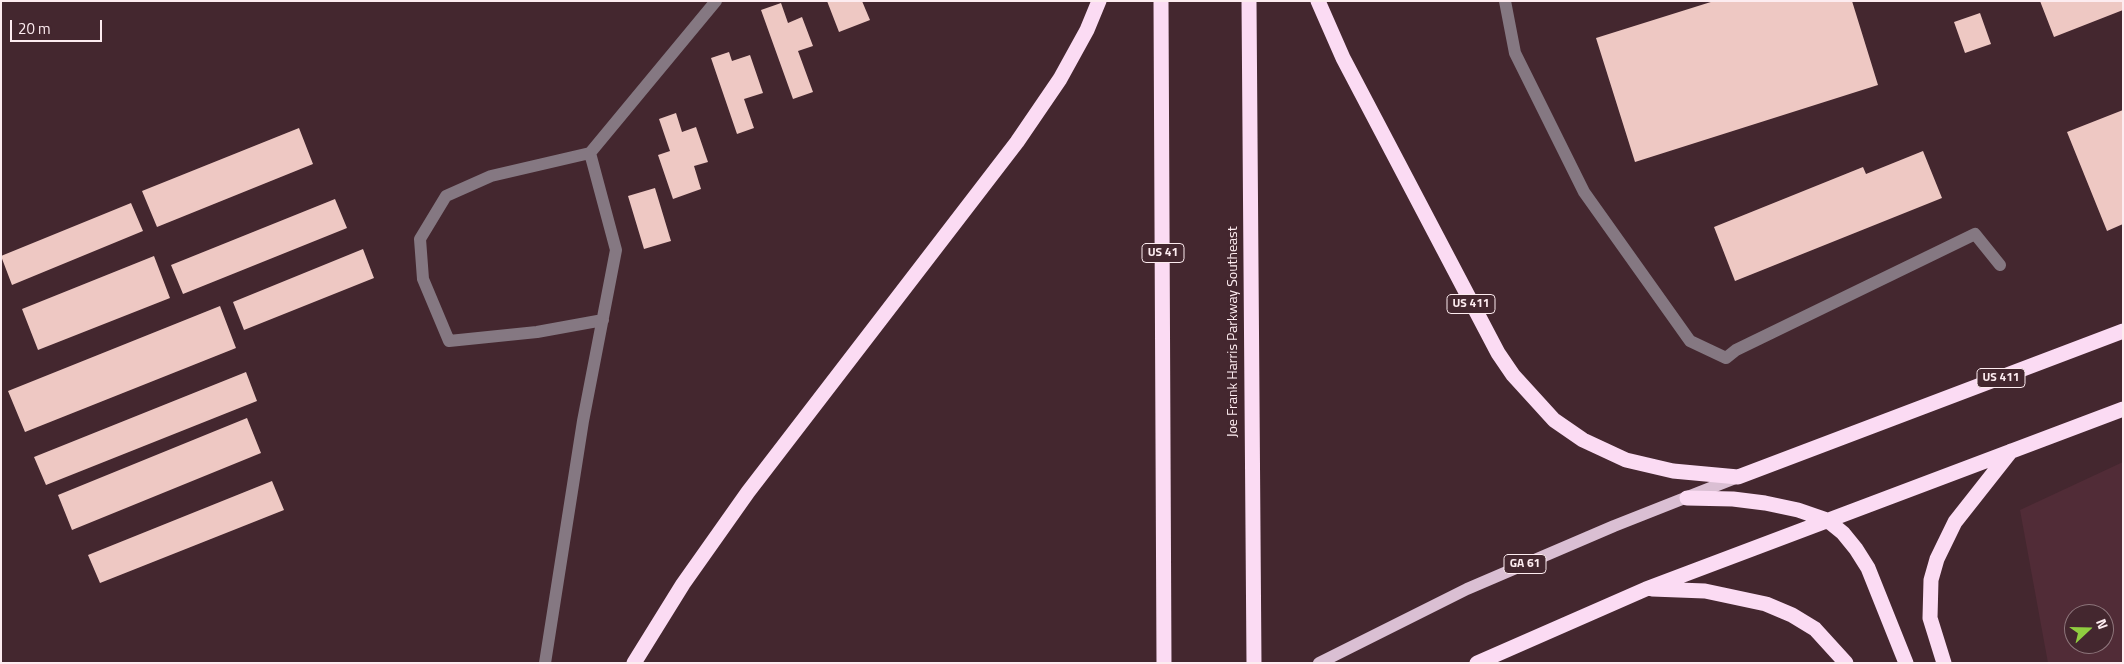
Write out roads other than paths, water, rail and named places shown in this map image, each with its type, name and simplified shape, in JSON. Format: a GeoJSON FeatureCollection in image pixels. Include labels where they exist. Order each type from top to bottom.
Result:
{"type":"FeatureCollection","features":[{"type":"Feature","properties":{"kind":"highway"},"geometry":{"type":"LineString","coordinates":[[634,663],[682,584],[748,492],[1017,142],[1060,79],[1087,30],[1099,1]]}},
{"type":"Feature","properties":{"kind":"highway","name":"US 41"},"geometry":{"type":"LineString","coordinates":[[1161,1],[1164,663]]}},
{"type":"Feature","properties":{"kind":"highway","name":"Joe Frank Harris Parkway Southeast"},"geometry":{"type":"LineString","coordinates":[[1249,1],[1254,663]]}},
{"type":"Feature","properties":{"kind":"highway","name":"US 411"},"geometry":{"type":"LineString","coordinates":[[1318,1],[1343,58],[1498,353],[1529,394],[1554,420],[1583,440],[1626,460],[1673,471],[1738,477],[2123,331]]}},
{"type":"Feature","properties":{"kind":"highway"},"geometry":{"type":"LineString","coordinates":[[1477,663],[1646,589],[2123,409]]}},
{"type":"Feature","properties":{"kind":"highway"},"geometry":{"type":"LineString","coordinates":[[1944,663],[1930,618],[1931,580],[1937,559],[1956,522],[2011,450]]}},
{"type":"Feature","properties":{"kind":"highway"},"geometry":{"type":"LineString","coordinates":[[1687,498],[1733,499],[1765,503],[1798,510],[1827,520],[1843,534],[1868,568],[1906,663]]}},
{"type":"Feature","properties":{"kind":"highway"},"geometry":{"type":"LineString","coordinates":[[1646,589],[1705,591],[1766,604],[1792,615],[1815,629],[1846,663]]}},
{"type":"Feature","properties":{"kind":"main road","name":"GA 61"},"geometry":{"type":"LineString","coordinates":[[1319,663],[1467,589],[1738,477]]}},
{"type":"Feature","properties":{"kind":"lane"},"geometry":{"type":"LineString","coordinates":[[603,320],[537,332],[450,341],[423,279],[420,239],[446,196],[491,176],[590,152],[716,1]]}},
{"type":"Feature","properties":{"kind":"lane"},"geometry":{"type":"LineString","coordinates":[[1505,1],[1516,53],[1584,192],[1690,341],[1726,358],[1736,350],[1975,234],[2000,265]]}},
{"type":"Feature","properties":{"kind":"lane"},"geometry":{"type":"LineString","coordinates":[[545,663],[584,421],[616,250],[590,152]]}}]}
